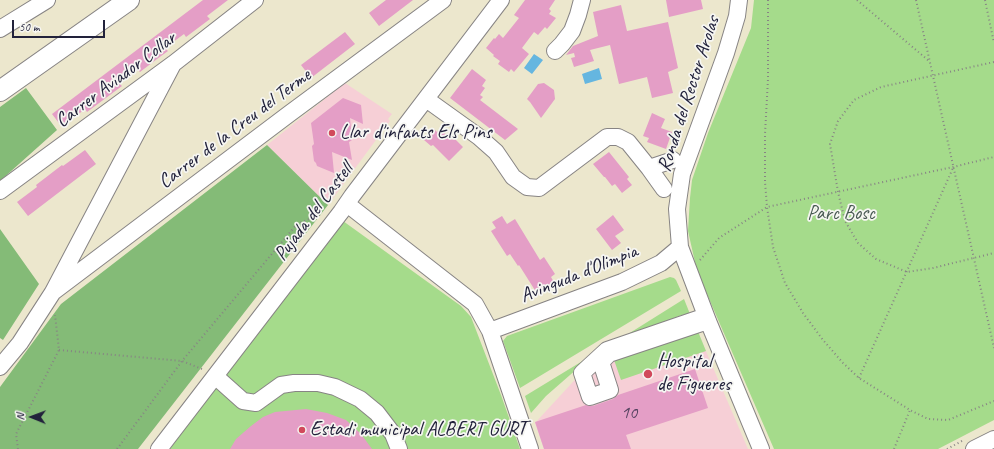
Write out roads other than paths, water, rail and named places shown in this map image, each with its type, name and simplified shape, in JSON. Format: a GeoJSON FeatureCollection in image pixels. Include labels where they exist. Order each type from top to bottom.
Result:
{"type":"FeatureCollection","features":[{"type":"Feature","properties":{"kind":"main road"},"geometry":{"type":"LineString","coordinates":[[0,92],[129,0]]}},
{"type":"Feature","properties":{"kind":"street"},"geometry":{"type":"LineString","coordinates":[[0,29],[47,0]]}},
{"type":"Feature","properties":{"kind":"street","name":"Carrer Aviador Collar"},"geometry":{"type":"LineString","coordinates":[[0,192],[174,64],[255,0]]}},
{"type":"Feature","properties":{"kind":"street","name":"Carrer de la Creu del Terme"},"geometry":{"type":"LineString","coordinates":[[53,292],[443,0]]}},
{"type":"Feature","properties":{"kind":"street","name":"Pujada del Castell"},"geometry":{"type":"LineString","coordinates":[[159,449],[332,225],[501,0]]}},
{"type":"Feature","properties":{"kind":"street"},"geometry":{"type":"LineString","coordinates":[[555,51],[572,31],[582,0]]}},
{"type":"Feature","properties":{"kind":"street","name":"Ronda del Rector Arolas"},"geometry":{"type":"LineString","coordinates":[[740,0],[738,16],[726,53],[682,174],[678,209],[680,247],[707,318],[761,449]]}},
{"type":"Feature","properties":{"kind":"street"},"geometry":{"type":"LineString","coordinates":[[0,367],[20,343],[53,292],[174,64]]}},
{"type":"Feature","properties":{"kind":"street","name":"Ronda del Rector Arolas"},"geometry":{"type":"LineString","coordinates":[[426,98],[480,137],[496,152],[513,177],[527,187],[539,188],[607,137],[618,136],[628,142],[664,189]]}},
{"type":"Feature","properties":{"kind":"street","name":"Ronda del Rector Arolas"},"geometry":{"type":"LineString","coordinates":[[649,168],[673,160]]}},
{"type":"Feature","properties":{"kind":"street"},"geometry":{"type":"LineString","coordinates":[[347,204],[475,304],[490,331],[530,449]]}},
{"type":"Feature","properties":{"kind":"street","name":"Avinguda d'Olimpia"},"geometry":{"type":"LineString","coordinates":[[490,331],[622,282],[661,263],[680,247]]}},
{"type":"Feature","properties":{"kind":"street"},"geometry":{"type":"LineString","coordinates":[[707,318],[609,354],[601,362],[610,390],[590,397],[582,373],[607,350],[707,318]]}},
{"type":"Feature","properties":{"kind":"street"},"geometry":{"type":"LineString","coordinates":[[215,376],[243,401],[256,403],[281,385],[294,383],[318,383],[335,387],[360,399],[377,413],[394,434],[399,449]]}},
{"type":"Feature","properties":{"kind":"street"},"geometry":{"type":"LineString","coordinates":[[974,449],[994,439]]}},
{"type":"Feature","properties":{"kind":"water"},"geometry":{"type":"Polygon","coordinates":[[[534,54],[543,60],[532,74],[524,68],[534,54]]]}},
{"type":"Feature","properties":{"kind":"water"},"geometry":{"type":"Polygon","coordinates":[[[599,68],[602,79],[585,84],[582,74],[599,68]]]}},
{"type":"Feature","properties":{"kind":"place","name":"Llar d'infants Els Pins"},"geometry":{"type":"Point","coordinates":[332,133]}},
{"type":"Feature","properties":{"kind":"place","name":"Hospital de Figueres"},"geometry":{"type":"Point","coordinates":[648,374]}},
{"type":"Feature","properties":{"kind":"place","name":"Estadi municipal ALBERT GURT"},"geometry":{"type":"Point","coordinates":[302,430]}},
{"type":"Feature","properties":{"kind":"park label","name":"Parc Bosc"},"geometry":{"type":"Point","coordinates":[841,214]}}]}
